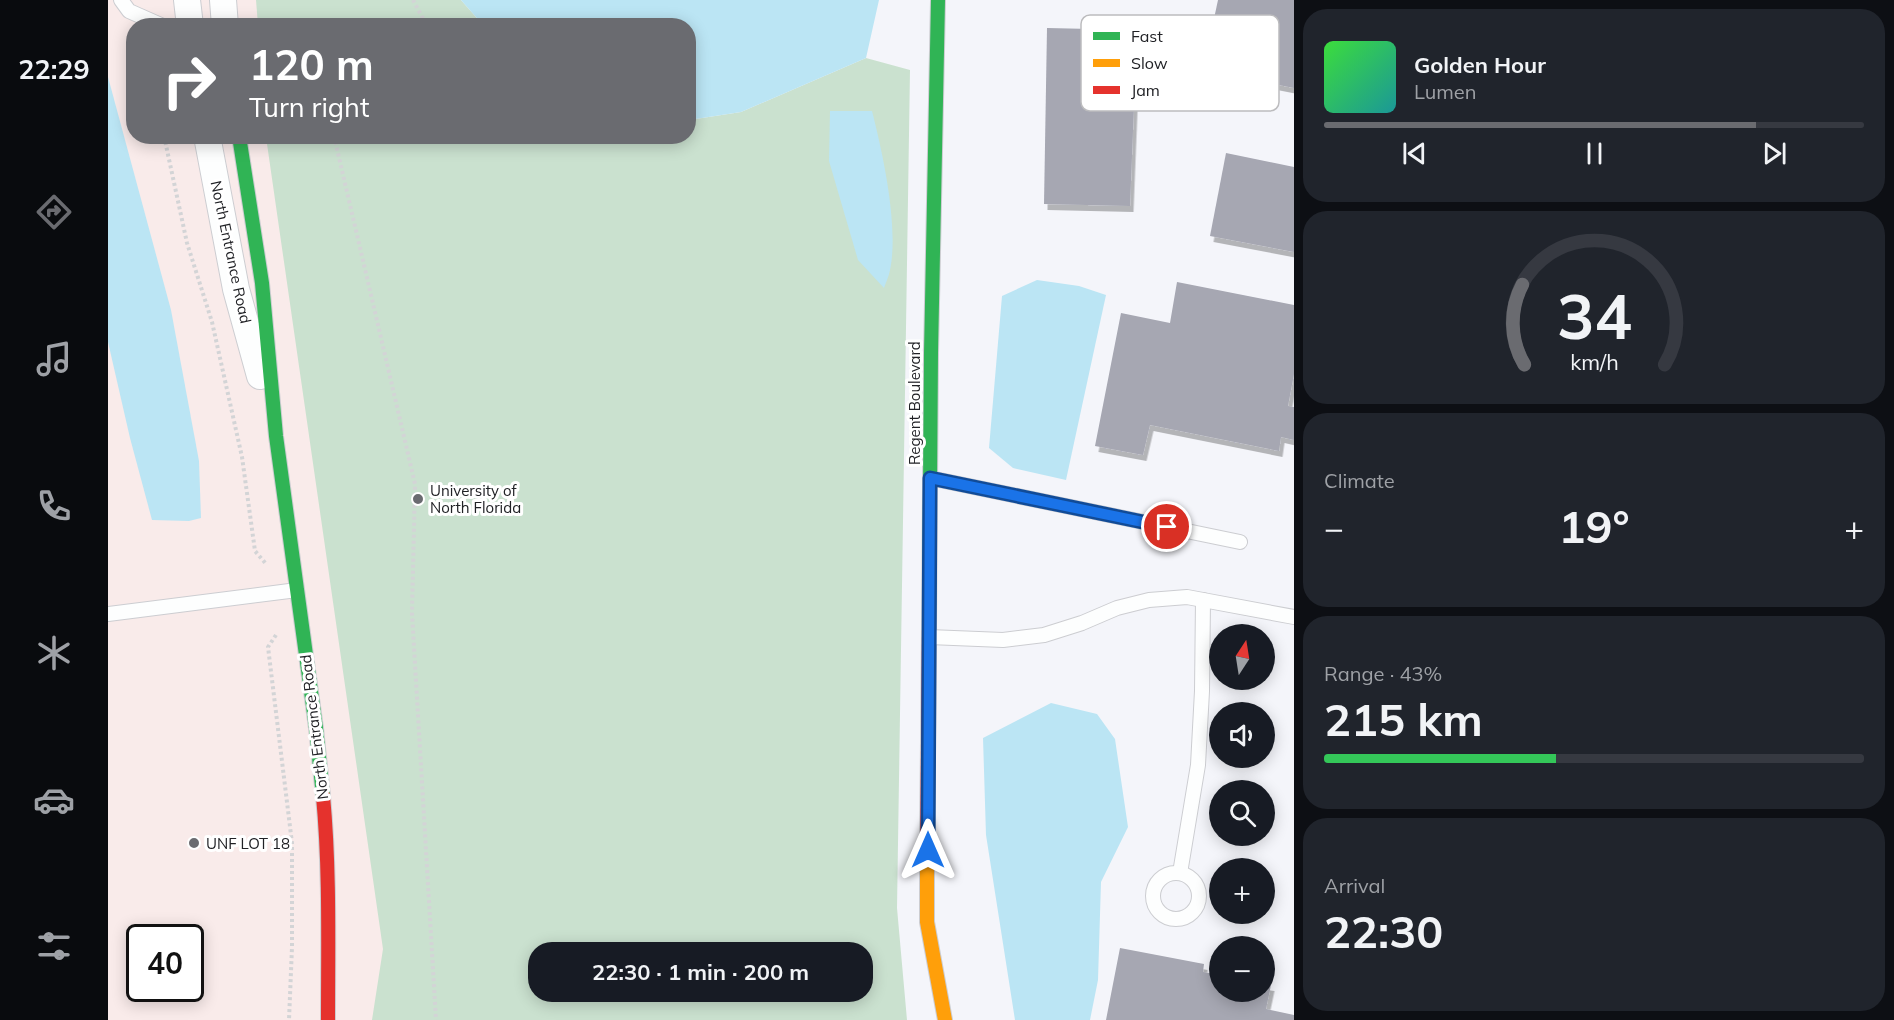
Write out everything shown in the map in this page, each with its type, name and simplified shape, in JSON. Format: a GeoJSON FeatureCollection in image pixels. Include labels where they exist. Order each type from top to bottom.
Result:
{"type":"FeatureCollection","features":[{"type":"Feature","properties":{"kind":"street"},"geometry":{"type":"LineString","coordinates":[[188,0],[189,18]]}},
{"type":"Feature","properties":{"kind":"street"},"geometry":{"type":"LineString","coordinates":[[223,0],[224,18]]}},
{"type":"Feature","properties":{"kind":"street","name":"Regent Boulevard"},"geometry":{"type":"LineString","coordinates":[[938,0],[931,353],[927,922],[945,1020]]}},
{"type":"Feature","properties":{"kind":"street","name":"North Entrance Road"},"geometry":{"type":"LineString","coordinates":[[209,144],[236,289],[276,436]]}},
{"type":"Feature","properties":{"kind":"street","name":"North Entrance Road"},"geometry":{"type":"LineString","coordinates":[[239,144],[262,283],[276,436],[316,728],[326,830],[329,940],[328,1020]]}},
{"type":"Feature","properties":{"kind":"lane"},"geometry":{"type":"LineString","coordinates":[[121,0],[129,11],[145,18]]}},
{"type":"Feature","properties":{"kind":"lane"},"geometry":{"type":"LineString","coordinates":[[930,478],[1240,542]]}},
{"type":"Feature","properties":{"kind":"lane"},"geometry":{"type":"LineString","coordinates":[[108,614],[297,590]]}},
{"type":"Feature","properties":{"kind":"lane"},"geometry":{"type":"LineString","coordinates":[[929,637],[1003,640],[1044,635],[1082,623],[1116,608],[1149,600],[1186,597],[1294,617]]}},
{"type":"Feature","properties":{"kind":"lane"},"geometry":{"type":"LineString","coordinates":[[1180,873],[1198,765],[1203,600]]}},
{"type":"Feature","properties":{"kind":"path"},"geometry":{"type":"LineString","coordinates":[[413,0],[423,18]]}},
{"type":"Feature","properties":{"kind":"path"},"geometry":{"type":"LineString","coordinates":[[166,144],[188,243],[212,322],[242,457],[255,551],[270,569],[280,626],[268,647],[292,843],[289,1020]]}},
{"type":"Feature","properties":{"kind":"path"},"geometry":{"type":"LineString","coordinates":[[336,144],[415,484],[412,613],[436,1020]]}},
{"type":"Feature","properties":{"kind":"shaded area","name":"University of North Florida"},"geometry":{"type":"Polygon","coordinates":[[[108,0],[431,0],[438,18],[126,18],[126,144],[552,144],[539,942],[528,942],[528,1002],[579,1002],[654,1020],[108,1020],[108,0]]]}},
{"type":"Feature","properties":{"kind":"green space"},"geometry":{"type":"Polygon","coordinates":[[[256,0],[461,0],[477,18],[257,18],[256,0]]]}},
{"type":"Feature","properties":{"kind":"green space","name":"University of North Florida"},"geometry":{"type":"Polygon","coordinates":[[[866,58],[910,70],[897,908],[907,1020],[372,1020],[383,949],[267,144],[696,144],[696,119],[741,112],[866,58]]]}},
{"type":"Feature","properties":{"kind":"water"},"geometry":{"type":"Polygon","coordinates":[[[461,0],[879,0],[866,58],[741,112],[696,119],[696,18],[477,18],[461,0]]]}},
{"type":"Feature","properties":{"kind":"water"},"geometry":{"type":"Polygon","coordinates":[[[108,77],[171,310],[199,461],[201,518],[189,521],[152,520],[108,342],[108,77]]]}},
{"type":"Feature","properties":{"kind":"water"},"geometry":{"type":"Polygon","coordinates":[[[830,111],[872,111],[885,169],[893,233],[890,272],[884,288],[858,260],[829,161],[830,111]]]}},
{"type":"Feature","properties":{"kind":"water"},"geometry":{"type":"Polygon","coordinates":[[[1037,280],[1079,286],[1106,295],[1066,480],[1013,468],[989,448],[1002,296],[1037,280]]]}},
{"type":"Feature","properties":{"kind":"water"},"geometry":{"type":"Polygon","coordinates":[[[1051,703],[1097,714],[1115,739],[1128,827],[1101,882],[1098,980],[1090,1020],[1015,1020],[986,835],[983,738],[1051,703]]]}},
{"type":"Feature","properties":{"kind":"building"},"geometry":{"type":"Polygon","coordinates":[[[1218,0],[1294,0],[1294,88],[1279,85],[1279,15],[1215,15],[1218,0]]]}},
{"type":"Feature","properties":{"kind":"building"},"geometry":{"type":"Polygon","coordinates":[[[1047,28],[1081,29],[1081,111],[1134,111],[1130,206],[1044,204],[1047,28]]]}},
{"type":"Feature","properties":{"kind":"building"},"geometry":{"type":"Polygon","coordinates":[[[1226,153],[1294,167],[1294,252],[1210,236],[1226,153]]]}},
{"type":"Feature","properties":{"kind":"building"},"geometry":{"type":"Polygon","coordinates":[[[1177,282],[1294,305],[1294,374],[1288,406],[1294,407],[1294,440],[1281,437],[1279,451],[1150,425],[1143,455],[1095,446],[1121,313],[1170,323],[1177,282]]]}},
{"type":"Feature","properties":{"kind":"building"},"geometry":{"type":"Polygon","coordinates":[[[1120,948],[1204,964],[1203,972],[1209,973],[1209,1002],[1267,1002],[1266,1009],[1294,1015],[1294,1020],[1106,1020],[1120,948]]]}},
{"type":"Feature","properties":{"kind":"traffic: fast"},"geometry":{"type":"LineString","coordinates":[[929,627],[931,353],[938,0]]}},
{"type":"Feature","properties":{"kind":"traffic: fast"},"geometry":{"type":"LineString","coordinates":[[240,144],[262,283],[276,436],[316,728],[323,796]]}},
{"type":"Feature","properties":{"kind":"traffic: slow"},"geometry":{"type":"LineString","coordinates":[[927,855],[927,922],[945,1020]]}},
{"type":"Feature","properties":{"kind":"traffic: jam"},"geometry":{"type":"LineString","coordinates":[[927,855],[929,627]]}},
{"type":"Feature","properties":{"kind":"traffic: jam"},"geometry":{"type":"LineString","coordinates":[[323,796],[328,880],[328,1020]]}},
{"type":"Feature","properties":{"kind":"place","name":"University of North Florida"},"geometry":{"type":"Point","coordinates":[418,499]}},
{"type":"Feature","properties":{"kind":"place","name":"UNF LOT 18"},"geometry":{"type":"Point","coordinates":[194,843]}},
{"type":"Feature","properties":{"kind":"route"},"geometry":{"type":"LineString","coordinates":[[928,850],[930,478],[1167,527]]}}]}
